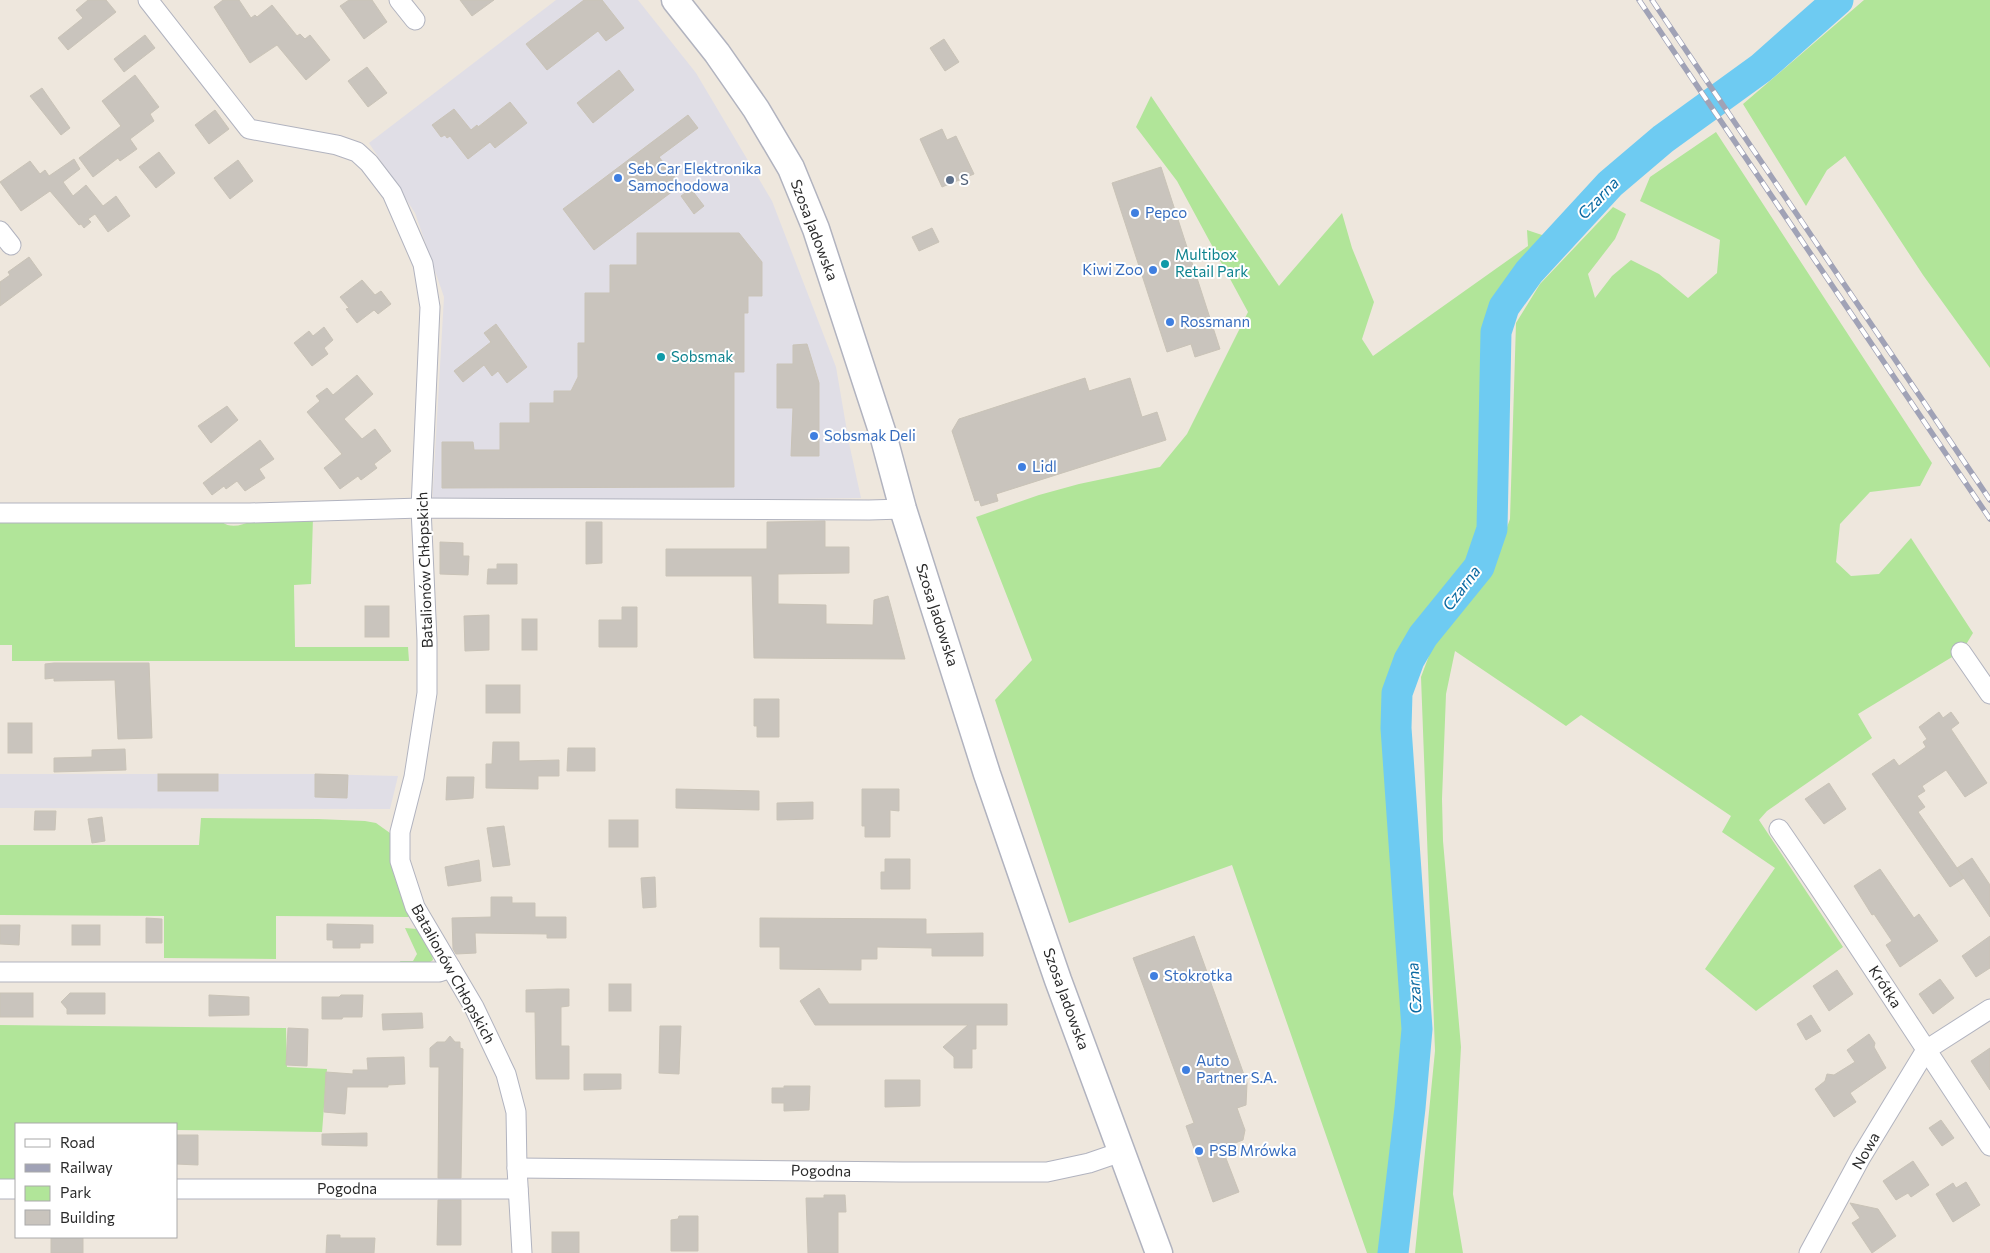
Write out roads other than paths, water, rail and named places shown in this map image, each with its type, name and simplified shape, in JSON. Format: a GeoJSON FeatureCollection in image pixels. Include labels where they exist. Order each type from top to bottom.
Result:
{"type":"FeatureCollection","features":[{"type":"Feature","properties":{"kind":"main road","name":"Szosa Jadowska"},"geometry":{"type":"LineString","coordinates":[[675,0],[717,54],[756,109],[791,168],[816,229],[886,444],[903,508],[997,802],[1058,980],[1159,1253]]}},
{"type":"Feature","properties":{"kind":"street","name":"Batalionów Chłopskich"},"geometry":{"type":"LineString","coordinates":[[148,0],[249,130],[337,146],[357,152],[369,163],[392,193],[423,264],[430,307],[421,508],[427,640],[427,693],[414,777],[402,819],[399,848],[403,875],[414,907],[474,1007],[506,1074],[516,1112],[522,1253]]}},
{"type":"Feature","properties":{"kind":"street"},"geometry":{"type":"LineString","coordinates":[[399,0],[415,20]]}},
{"type":"Feature","properties":{"kind":"street"},"geometry":{"type":"LineString","coordinates":[[0,513],[250,513],[421,508],[859,510],[903,508]]}},
{"type":"Feature","properties":{"kind":"street"},"geometry":{"type":"LineString","coordinates":[[1961,652],[1990,694]]}},
{"type":"Feature","properties":{"kind":"street","name":"Krótka"},"geometry":{"type":"LineString","coordinates":[[1779,829],[1855,939],[1990,1146]]}},
{"type":"Feature","properties":{"kind":"street"},"geometry":{"type":"LineString","coordinates":[[0,972],[439,972],[451,968]]}},
{"type":"Feature","properties":{"kind":"street"},"geometry":{"type":"LineString","coordinates":[[1926,1050],[1990,1009]]}},
{"type":"Feature","properties":{"kind":"street","name":"Nowa"},"geometry":{"type":"LineString","coordinates":[[1809,1253],[1861,1157],[1926,1050]]}},
{"type":"Feature","properties":{"kind":"street","name":"Pogodna"},"geometry":{"type":"LineString","coordinates":[[517,1168],[1047,1172],[1090,1164],[1121,1152]]}},
{"type":"Feature","properties":{"kind":"street"},"geometry":{"type":"LineString","coordinates":[[0,1189],[15,1189]]}},
{"type":"Feature","properties":{"kind":"street","name":"Pogodna"},"geometry":{"type":"LineString","coordinates":[[178,1189],[518,1189]]}},
{"type":"Feature","properties":{"kind":"waterway","name":"Czarna"},"geometry":{"type":"LineString","coordinates":[[1393,1253],[1417,1029],[1396,728],[1397,693],[1409,660],[1423,636],[1479,567],[1492,529],[1496,332],[1504,307],[1529,272],[1610,184],[1663,139],[1761,68],[1838,0]]}},
{"type":"Feature","properties":{"kind":"railway"},"geometry":{"type":"LineString","coordinates":[[1639,0],[1990,519]]}},
{"type":"Feature","properties":{"kind":"railway"},"geometry":{"type":"LineString","coordinates":[[1652,0],[1990,500]]}},
{"type":"Feature","properties":{"kind":"place","name":"Seb Car Elektronika Samochodowa"},"geometry":{"type":"Point","coordinates":[618,178]}},
{"type":"Feature","properties":{"kind":"place","name":"S"},"geometry":{"type":"Point","coordinates":[950,180]}},
{"type":"Feature","properties":{"kind":"place","name":"Pepco"},"geometry":{"type":"Point","coordinates":[1135,213]}},
{"type":"Feature","properties":{"kind":"place","name":"Multibox Retail Park"},"geometry":{"type":"Point","coordinates":[1165,264]}},
{"type":"Feature","properties":{"kind":"place","name":"Kiwi Zoo"},"geometry":{"type":"Point","coordinates":[1153,270]}},
{"type":"Feature","properties":{"kind":"place","name":"Rossmann"},"geometry":{"type":"Point","coordinates":[1170,322]}},
{"type":"Feature","properties":{"kind":"place","name":"Sobsmak"},"geometry":{"type":"Point","coordinates":[661,357]}},
{"type":"Feature","properties":{"kind":"place","name":"Sobsmak Deli"},"geometry":{"type":"Point","coordinates":[814,436]}},
{"type":"Feature","properties":{"kind":"place","name":"Lidl"},"geometry":{"type":"Point","coordinates":[1022,467]}},
{"type":"Feature","properties":{"kind":"place","name":"Stokrotka"},"geometry":{"type":"Point","coordinates":[1154,976]}},
{"type":"Feature","properties":{"kind":"place","name":"Auto Partner S.A."},"geometry":{"type":"Point","coordinates":[1186,1070]}},
{"type":"Feature","properties":{"kind":"place","name":"PSB Mrówka"},"geometry":{"type":"Point","coordinates":[1199,1151]}}]}
